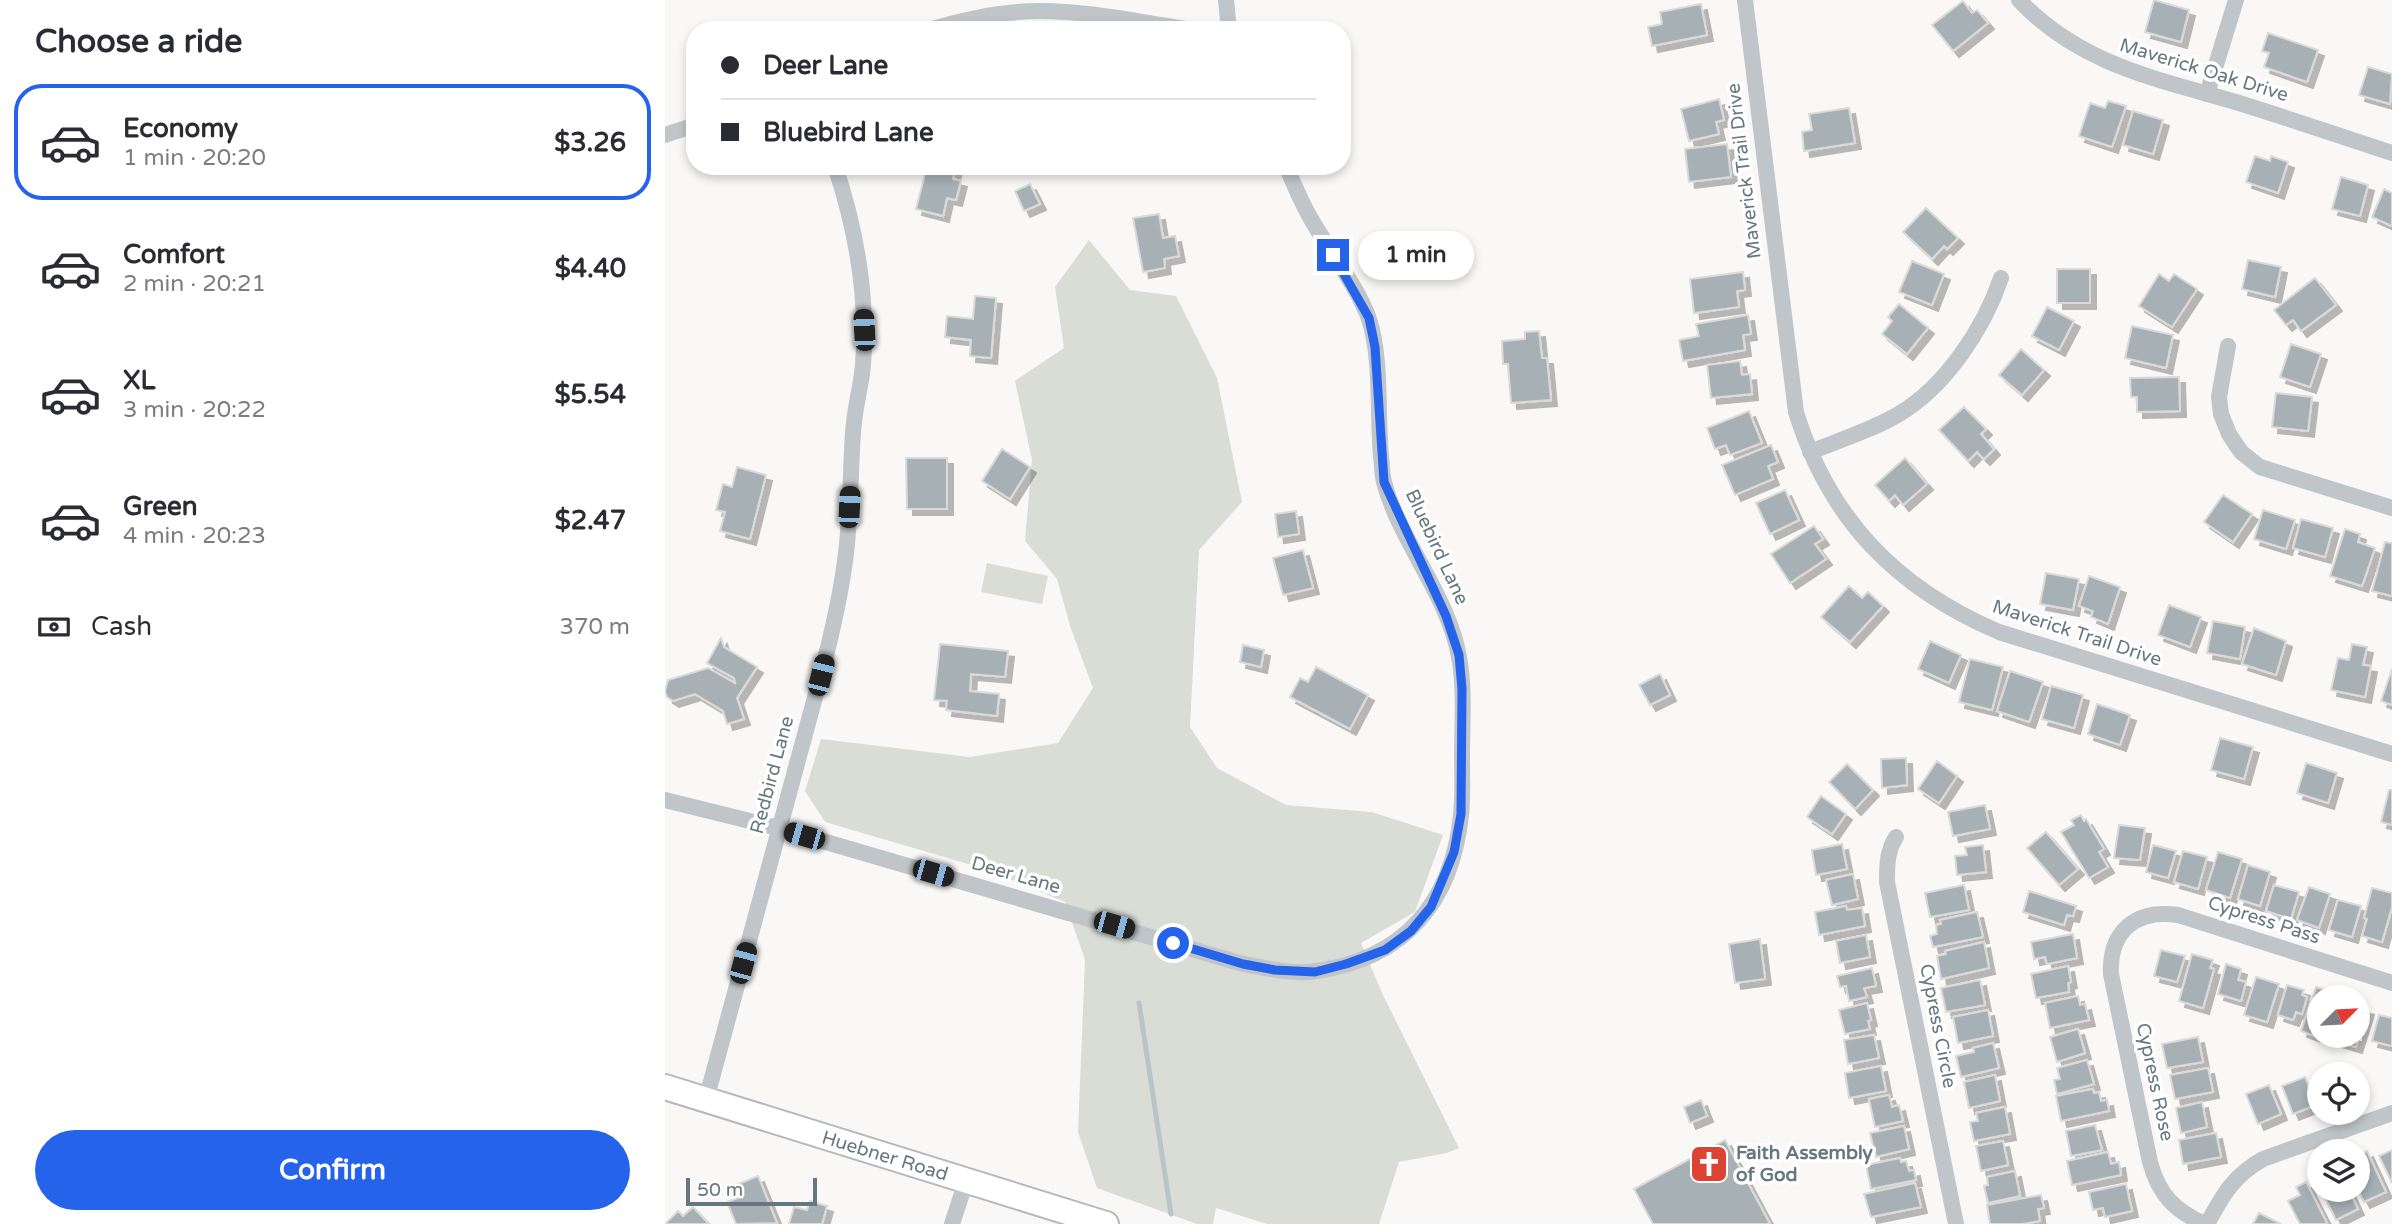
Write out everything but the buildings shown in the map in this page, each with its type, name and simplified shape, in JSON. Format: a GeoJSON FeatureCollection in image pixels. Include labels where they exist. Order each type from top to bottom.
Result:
{"type":"FeatureCollection","features":[{"type":"Feature","properties":{"kind":"main road","name":"Huebner Road"},"geometry":{"type":"LineString","coordinates":[[665,1087],[1106,1224]]}},
{"type":"Feature","properties":{"kind":"street"},"geometry":{"type":"LineString","coordinates":[[1226,0],[1228,21]]}},
{"type":"Feature","properties":{"kind":"street","name":"Maverick Trail Drive"},"geometry":{"type":"LineString","coordinates":[[1745,0],[1796,412],[1810,452],[1840,506],[1878,552],[1911,582],[1941,604],[1999,632],[2392,754]]}},
{"type":"Feature","properties":{"kind":"street","name":"Maverick Oak Drive"},"geometry":{"type":"LineString","coordinates":[[2019,0],[2068,42],[2127,71],[2392,153]]}},
{"type":"Feature","properties":{"kind":"street"},"geometry":{"type":"LineString","coordinates":[[2207,94],[2236,0]]}},
{"type":"Feature","properties":{"kind":"street"},"geometry":{"type":"LineString","coordinates":[[966,21],[986,16],[1039,11],[1130,21]]}},
{"type":"Feature","properties":{"kind":"street"},"geometry":{"type":"LineString","coordinates":[[665,135],[686,128]]}},
{"type":"Feature","properties":{"kind":"street","name":"Redbird Lane"},"geometry":{"type":"LineString","coordinates":[[706,1100],[836,615],[846,558],[853,430],[863,366],[861,280],[838,175]]}},
{"type":"Feature","properties":{"kind":"street","name":"Bluebird Lane"},"geometry":{"type":"LineString","coordinates":[[1290,175],[1310,218],[1369,318],[1375,347],[1384,482],[1446,616],[1459,655],[1462,689],[1461,814],[1454,852],[1431,907],[1411,931],[1385,950],[1315,972]]}},
{"type":"Feature","properties":{"kind":"street"},"geometry":{"type":"LineString","coordinates":[[1810,452],[1901,413],[1922,397],[1950,369],[1965,349],[1983,321],[2001,278]]}},
{"type":"Feature","properties":{"kind":"street"},"geometry":{"type":"LineString","coordinates":[[2228,346],[2219,397],[2221,414],[2229,434],[2241,452],[2260,467],[2392,508]]}},
{"type":"Feature","properties":{"kind":"street","name":"Deer Lane"},"geometry":{"type":"LineString","coordinates":[[665,800],[779,828],[1243,964],[1275,970],[1315,972]]}},
{"type":"Feature","properties":{"kind":"street","name":"Cypress Circle"},"geometry":{"type":"LineString","coordinates":[[1896,837],[1887,860],[1887,882],[1957,1224]]}},
{"type":"Feature","properties":{"kind":"street","name":"Cypress Pass"},"geometry":{"type":"LineString","coordinates":[[2125,929],[2134,921],[2151,914],[2160,912],[2178,915],[2392,983]]}},
{"type":"Feature","properties":{"kind":"street","name":"Cypress Rose"},"geometry":{"type":"LineString","coordinates":[[2125,929],[2113,950],[2111,974],[2150,1162],[2156,1182],[2170,1203],[2189,1217],[2206,1224]]}},
{"type":"Feature","properties":{"kind":"street"},"geometry":{"type":"LineString","coordinates":[[2206,1224],[2232,1182],[2251,1165],[2392,1113]]}},
{"type":"Feature","properties":{"kind":"street"},"geometry":{"type":"LineString","coordinates":[[952,1224],[965,1181]]}},
{"type":"Feature","properties":{"kind":"shaded area"},"geometry":{"type":"Polygon","coordinates":[[[1089,240],[1130,290],[1176,296],[1217,378],[1242,502],[1199,550],[1190,727],[1217,768],[1286,805],[1372,812],[1443,835],[1415,912],[1361,943],[1382,993],[1459,1148],[1447,1153],[1399,1162],[1379,1224],[1267,1224],[1216,1208],[1213,1224],[1197,1224],[1097,1188],[1078,1132],[1085,960],[1065,902],[985,869],[825,822],[805,791],[821,739],[970,757],[1058,743],[1093,688],[1071,629],[1057,579],[1025,541],[1032,460],[1015,381],[1064,348],[1055,287],[1089,240]]]}},
{"type":"Feature","properties":{"kind":"shaded area"},"geometry":{"type":"Polygon","coordinates":[[[987,563],[1048,576],[1042,604],[981,592],[987,563]]]}},
{"type":"Feature","properties":{"kind":"waterway"},"geometry":{"type":"LineString","coordinates":[[1139,1003],[1171,1214]]}},
{"type":"Feature","properties":{"kind":"place","name":"Faith Assembly of God"},"geometry":{"type":"Point","coordinates":[1709,1164]}},
{"type":"Feature","properties":{"kind":"route"},"geometry":{"type":"LineString","coordinates":[[1173,943],[1243,964],[1275,970],[1315,972],[1371,956],[1385,950],[1411,931],[1431,907],[1454,852],[1461,814],[1462,689],[1459,655],[1446,616],[1384,482],[1375,347],[1369,318],[1333,255]]}}]}
